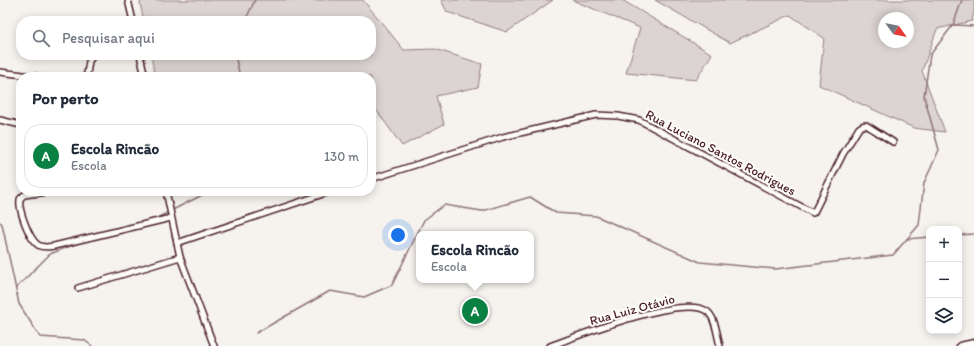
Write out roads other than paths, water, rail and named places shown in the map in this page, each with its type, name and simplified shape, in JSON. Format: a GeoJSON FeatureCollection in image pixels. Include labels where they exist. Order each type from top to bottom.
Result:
{"type":"FeatureCollection","features":[{"type":"Feature","properties":{"kind":"street"},"geometry":{"type":"LineString","coordinates":[[128,0],[132,16]]}},
{"type":"Feature","properties":{"kind":"street"},"geometry":{"type":"LineString","coordinates":[[87,72],[90,60]]}},
{"type":"Feature","properties":{"kind":"street"},"geometry":{"type":"LineString","coordinates":[[141,60],[144,72]]}},
{"type":"Feature","properties":{"kind":"street"},"geometry":{"type":"LineString","coordinates":[[0,72],[16,74]]}},
{"type":"Feature","properties":{"kind":"street","name":"Rua Luciano Santos Rodrigues"},"geometry":{"type":"LineString","coordinates":[[376,177],[503,137],[596,115],[618,116],[639,120],[813,213],[843,154],[859,128],[866,126],[893,142]]}},
{"type":"Feature","properties":{"kind":"street"},"geometry":{"type":"LineString","coordinates":[[0,120],[16,125]]}},
{"type":"Feature","properties":{"kind":"street"},"geometry":{"type":"LineString","coordinates":[[23,196],[20,199],[20,205],[29,234],[34,242],[41,246],[54,246],[171,218]]}},
{"type":"Feature","properties":{"kind":"street"},"geometry":{"type":"LineString","coordinates":[[167,196],[180,257],[214,346]]}},
{"type":"Feature","properties":{"kind":"street"},"geometry":{"type":"LineString","coordinates":[[176,243],[317,196]]}},
{"type":"Feature","properties":{"kind":"street"},"geometry":{"type":"LineString","coordinates":[[78,288],[180,257]]}},
{"type":"Feature","properties":{"kind":"street","name":"Rua Luiz Otávio"},"geometry":{"type":"LineString","coordinates":[[550,346],[600,327],[646,314],[686,306],[701,308],[712,317],[720,346]]}},
{"type":"Feature","properties":{"kind":"street"},"geometry":{"type":"LineString","coordinates":[[960,346],[974,343]]}},
{"type":"Feature","properties":{"kind":"waterway"},"geometry":{"type":"LineString","coordinates":[[247,16],[255,0]]}},
{"type":"Feature","properties":{"kind":"waterway"},"geometry":{"type":"LineString","coordinates":[[419,231],[424,220],[444,205],[482,211],[530,197],[556,213],[596,216],[700,262],[775,269],[893,255],[919,225],[924,183],[939,150],[924,96],[930,55],[953,25],[962,0]]}},
{"type":"Feature","properties":{"kind":"waterway"},"geometry":{"type":"LineString","coordinates":[[954,25],[974,26]]}},
{"type":"Feature","properties":{"kind":"waterway"},"geometry":{"type":"LineString","coordinates":[[236,60],[239,72]]}},
{"type":"Feature","properties":{"kind":"waterway"},"geometry":{"type":"LineString","coordinates":[[153,220],[200,196]]}},
{"type":"Feature","properties":{"kind":"waterway"},"geometry":{"type":"LineString","coordinates":[[0,222],[2,224],[19,304],[40,337],[84,340],[92,346]]}},
{"type":"Feature","properties":{"kind":"waterway"},"geometry":{"type":"LineString","coordinates":[[113,230],[136,224]]}},
{"type":"Feature","properties":{"kind":"waterway"},"geometry":{"type":"LineString","coordinates":[[962,235],[974,234]]}},
{"type":"Feature","properties":{"kind":"waterway"},"geometry":{"type":"LineString","coordinates":[[256,333],[330,291],[364,297],[392,285],[416,236]]}},
{"type":"Feature","properties":{"kind":"waterway"},"geometry":{"type":"LineString","coordinates":[[907,239],[926,237]]}},
{"type":"Feature","properties":{"kind":"waterway"},"geometry":{"type":"LineString","coordinates":[[16,288],[50,254],[81,242]]}},
{"type":"Feature","properties":{"kind":"place","name":"Escola Rincão"},"geometry":{"type":"Point","coordinates":[475,311]}}]}
